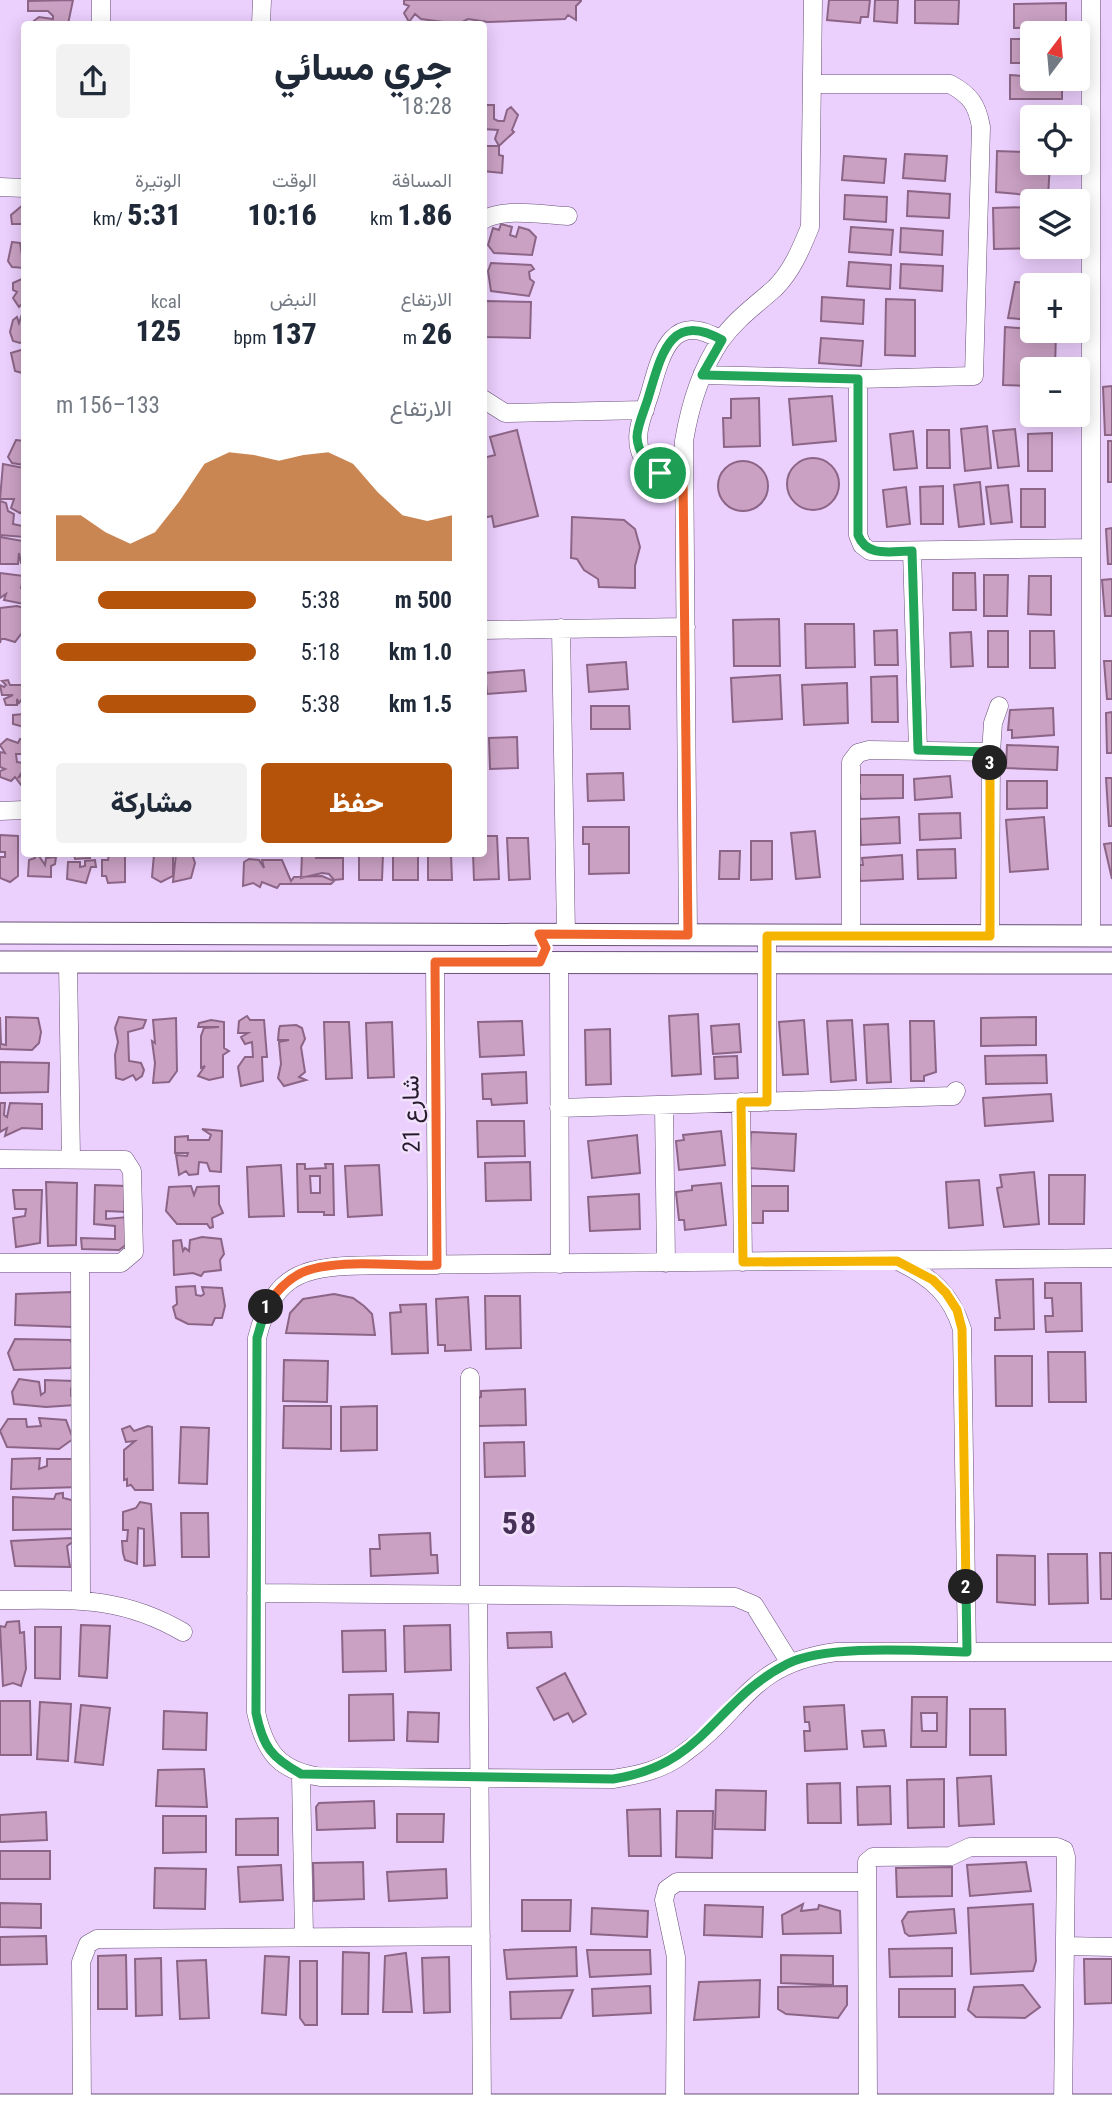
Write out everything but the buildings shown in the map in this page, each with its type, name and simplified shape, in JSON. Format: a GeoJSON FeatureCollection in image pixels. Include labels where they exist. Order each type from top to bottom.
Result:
{"type":"FeatureCollection","features":[{"type":"Feature","properties":{"kind":"street"},"geometry":{"type":"LineString","coordinates":[[101,0],[101,21]]}},
{"type":"Feature","properties":{"kind":"street"},"geometry":{"type":"LineString","coordinates":[[261,21],[262,0]]}},
{"type":"Feature","properties":{"kind":"street"},"geometry":{"type":"LineString","coordinates":[[688,935],[683,475],[686,430],[702,375],[722,340],[747,310],[777,286],[797,259],[810,227],[813,0]]}},
{"type":"Feature","properties":{"kind":"street"},"geometry":{"type":"LineString","coordinates":[[0,933],[1102,936],[1091,548],[1091,0]]}},
{"type":"Feature","properties":{"kind":"street"},"geometry":{"type":"LineString","coordinates":[[702,375],[858,379],[974,376],[981,127],[978,109],[967,94],[950,84],[812,84]]}},
{"type":"Feature","properties":{"kind":"street"},"geometry":{"type":"LineString","coordinates":[[0,187],[21,188]]}},
{"type":"Feature","properties":{"kind":"street"},"geometry":{"type":"LineString","coordinates":[[487,217],[521,214],[568,216]]}},
{"type":"Feature","properties":{"kind":"street"},"geometry":{"type":"LineString","coordinates":[[683,475],[660,473],[642,457],[637,436],[663,349],[674,337],[690,330],[707,331],[722,340]]}},
{"type":"Feature","properties":{"kind":"street"},"geometry":{"type":"LineString","coordinates":[[858,379],[858,535],[862,545],[870,551],[1091,548]]}},
{"type":"Feature","properties":{"kind":"street"},"geometry":{"type":"LineString","coordinates":[[487,402],[505,413],[645,410]]}},
{"type":"Feature","properties":{"kind":"street"},"geometry":{"type":"LineString","coordinates":[[912,551],[918,750]]}},
{"type":"Feature","properties":{"kind":"street"},"geometry":{"type":"LineString","coordinates":[[487,630],[686,627]]}},
{"type":"Feature","properties":{"kind":"street"},"geometry":{"type":"LineString","coordinates":[[560,1264],[557,962],[567,948],[569,934],[561,628]]}},
{"type":"Feature","properties":{"kind":"street"},"geometry":{"type":"LineString","coordinates":[[990,936],[990,752],[993,723],[999,706]]}},
{"type":"Feature","properties":{"kind":"street"},"geometry":{"type":"LineString","coordinates":[[850,936],[851,762],[858,753],[869,750],[990,752]]}},
{"type":"Feature","properties":{"kind":"street"},"geometry":{"type":"LineString","coordinates":[[0,811],[21,810]]}},
{"type":"Feature","properties":{"kind":"street"},"geometry":{"type":"LineString","coordinates":[[539,934],[557,962]]}},
{"type":"Feature","properties":{"kind":"street"},"geometry":{"type":"LineString","coordinates":[[767,936],[767,1102]]}},
{"type":"Feature","properties":{"kind":"street"},"geometry":{"type":"LineString","coordinates":[[0,962],[1112,964]]}},
{"type":"Feature","properties":{"kind":"street"},"geometry":{"type":"LineString","coordinates":[[68,962],[71,1159]]}},
{"type":"Feature","properties":{"kind":"street","name":"شارع 21"},"geometry":{"type":"LineString","coordinates":[[435,962],[437,1265]]}},
{"type":"Feature","properties":{"kind":"street"},"geometry":{"type":"LineString","coordinates":[[559,1108],[953,1096],[957,1091]]}},
{"type":"Feature","properties":{"kind":"street"},"geometry":{"type":"LineString","coordinates":[[741,1102],[743,1262]]}},
{"type":"Feature","properties":{"kind":"street"},"geometry":{"type":"LineString","coordinates":[[664,1105],[666,1263]]}},
{"type":"Feature","properties":{"kind":"street"},"geometry":{"type":"LineString","coordinates":[[0,1159],[125,1160],[132,1171],[134,1252],[132,1257],[121,1263],[0,1263]]}},
{"type":"Feature","properties":{"kind":"street"},"geometry":{"type":"LineString","coordinates":[[1112,1258],[327,1267],[301,1273],[279,1288],[264,1310],[257,1338],[256,1713],[262,1739],[278,1760],[301,1774],[613,1779],[638,1775],[663,1766],[684,1753],[764,1677],[790,1663],[836,1653],[1112,1652]]}},
{"type":"Feature","properties":{"kind":"street"},"geometry":{"type":"LineString","coordinates":[[897,1261],[933,1280],[946,1293],[957,1310],[962,1329],[967,1652]]}},
{"type":"Feature","properties":{"kind":"street"},"geometry":{"type":"LineString","coordinates":[[80,1263],[81,1600]]}},
{"type":"Feature","properties":{"kind":"street"},"geometry":{"type":"LineString","coordinates":[[470,1377],[480,1778],[482,2105]]}},
{"type":"Feature","properties":{"kind":"street"},"geometry":{"type":"LineString","coordinates":[[256,1593],[745,1600],[754,1605],[790,1663]]}},
{"type":"Feature","properties":{"kind":"street"},"geometry":{"type":"LineString","coordinates":[[0,1600],[81,1600],[128,1606],[183,1632]]}},
{"type":"Feature","properties":{"kind":"street"},"geometry":{"type":"LineString","coordinates":[[301,1774],[304,1936]]}},
{"type":"Feature","properties":{"kind":"street"},"geometry":{"type":"LineString","coordinates":[[868,2105],[866,1865],[873,1857],[951,1856],[970,1847],[1061,1847],[1066,1857],[1063,2105]]}},
{"type":"Feature","properties":{"kind":"street"},"geometry":{"type":"LineString","coordinates":[[675,2105],[676,1957],[664,1900],[667,1889],[677,1882],[866,1882]]}},
{"type":"Feature","properties":{"kind":"street"},"geometry":{"type":"LineString","coordinates":[[82,2105],[81,1962],[88,1944],[106,1937],[481,1936]]}},
{"type":"Feature","properties":{"kind":"street"},"geometry":{"type":"LineString","coordinates":[[1065,1946],[1112,1947]]}},
{"type":"Feature","properties":{"kind":"street"},"geometry":{"type":"LineString","coordinates":[[0,2105],[428,2108],[482,2105],[1112,2105]]}},
{"type":"Feature","properties":{"kind":"district","name":"58"},"geometry":{"type":"Point","coordinates":[520,1523]}},
{"type":"Feature","properties":{"kind":"route"},"geometry":{"type":"LineString","coordinates":[[690,330],[707,331],[722,340],[702,375],[858,379],[858,535],[862,545],[870,551],[912,551],[918,750],[990,752],[990,936],[767,936],[767,1102],[741,1102],[743,1262],[897,1261],[933,1280],[957,1310],[962,1329],[967,1652],[836,1653],[790,1663],[764,1677],[684,1753],[663,1766],[638,1775],[613,1779],[321,1777],[301,1774],[278,1760],[262,1739],[256,1713],[257,1338],[264,1310],[279,1288],[301,1273],[327,1267],[437,1265],[435,962],[540,962],[544,958],[546,948],[539,934],[688,935],[683,475],[660,473],[642,457],[637,436],[663,349],[674,337],[690,330]]}}]}
